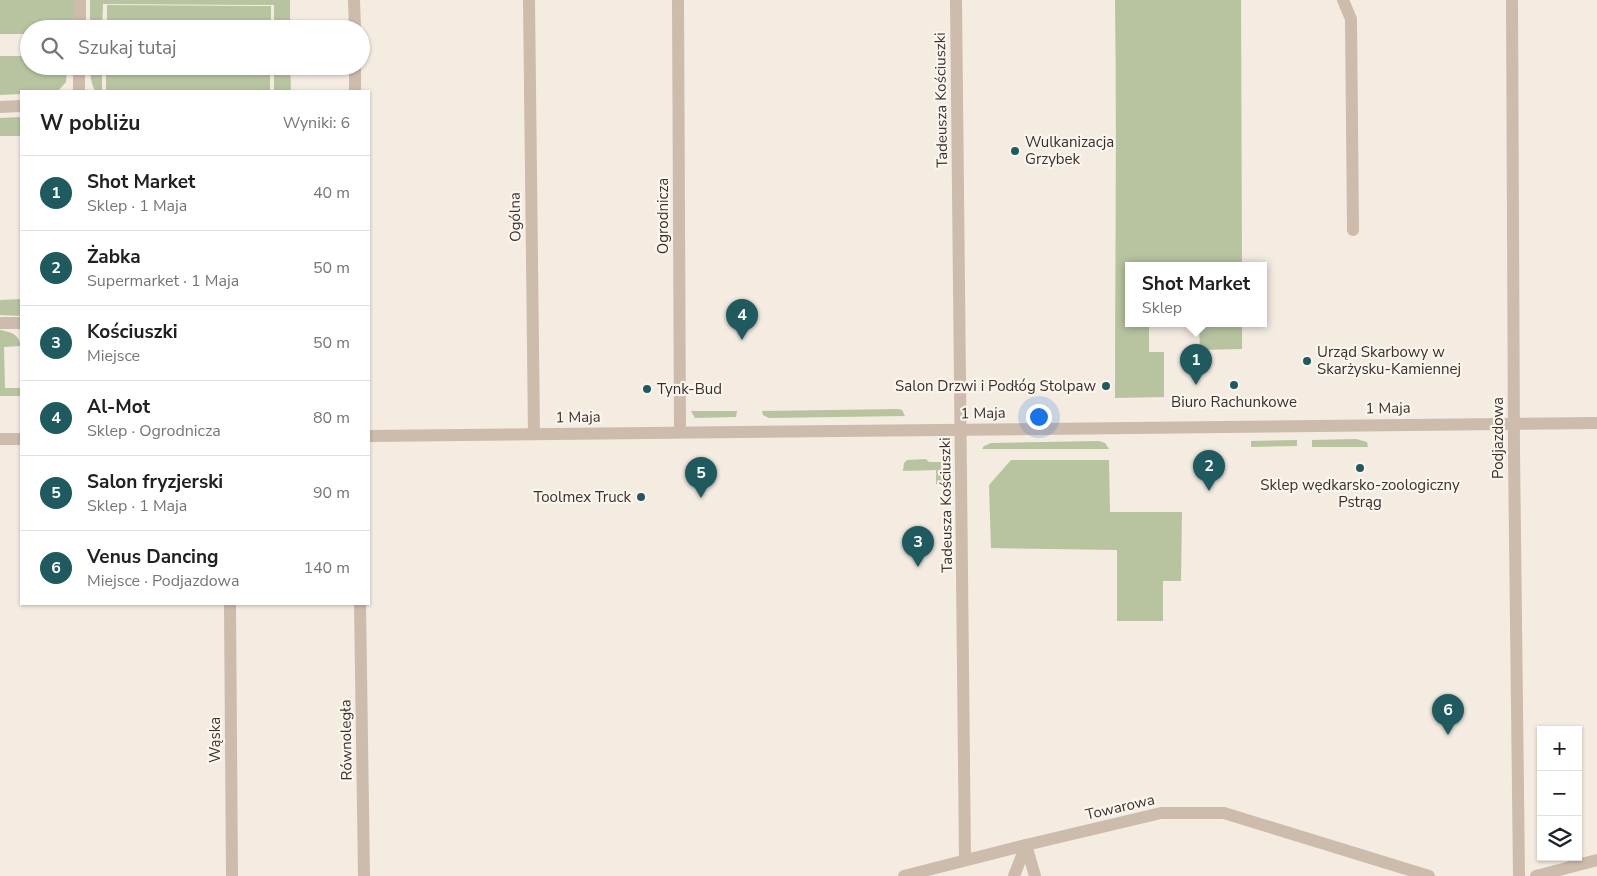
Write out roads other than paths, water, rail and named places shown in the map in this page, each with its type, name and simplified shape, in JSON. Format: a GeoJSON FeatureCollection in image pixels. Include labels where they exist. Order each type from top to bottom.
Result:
{"type":"FeatureCollection","features":[{"type":"Feature","properties":{"kind":"street"},"geometry":{"type":"LineString","coordinates":[[80,0],[80,20]]}},
{"type":"Feature","properties":{"kind":"street"},"geometry":{"type":"LineString","coordinates":[[354,0],[354,20]]}},
{"type":"Feature","properties":{"kind":"street","name":"Ogólna"},"geometry":{"type":"LineString","coordinates":[[528,0],[534,434]]}},
{"type":"Feature","properties":{"kind":"street","name":"Ogrodnicza"},"geometry":{"type":"LineString","coordinates":[[678,0],[680,432]]}},
{"type":"Feature","properties":{"kind":"street","name":"Tadeusza Kościuszki"},"geometry":{"type":"LineString","coordinates":[[956,0],[965,860]]}},
{"type":"Feature","properties":{"kind":"street"},"geometry":{"type":"LineString","coordinates":[[1343,0],[1351,19],[1353,230]]}},
{"type":"Feature","properties":{"kind":"street","name":"Podjazdowa"},"geometry":{"type":"LineString","coordinates":[[1512,0],[1519,876]]}},
{"type":"Feature","properties":{"kind":"street"},"geometry":{"type":"LineString","coordinates":[[79,75],[79,90]]}},
{"type":"Feature","properties":{"kind":"street"},"geometry":{"type":"LineString","coordinates":[[355,75],[355,90]]}},
{"type":"Feature","properties":{"kind":"street"},"geometry":{"type":"LineString","coordinates":[[0,107],[20,106]]}},
{"type":"Feature","properties":{"kind":"street"},"geometry":{"type":"LineString","coordinates":[[0,323],[20,323]]}},
{"type":"Feature","properties":{"kind":"street","name":"1 Maja"},"geometry":{"type":"LineString","coordinates":[[370,436],[1597,423]]}},
{"type":"Feature","properties":{"kind":"street"},"geometry":{"type":"LineString","coordinates":[[0,439],[20,438]]}},
{"type":"Feature","properties":{"kind":"street","name":"Wąska"},"geometry":{"type":"LineString","coordinates":[[230,605],[232,876]]}},
{"type":"Feature","properties":{"kind":"street","name":"Równoległa"},"geometry":{"type":"LineString","coordinates":[[360,605],[364,876]]}},
{"type":"Feature","properties":{"kind":"street","name":"Towarowa"},"geometry":{"type":"LineString","coordinates":[[904,876],[1161,813],[1224,813],[1429,876]]}},
{"type":"Feature","properties":{"kind":"street"},"geometry":{"type":"LineString","coordinates":[[1014,876],[1026,845]]}},
{"type":"Feature","properties":{"kind":"street"},"geometry":{"type":"LineString","coordinates":[[1026,845],[1035,876]]}},
{"type":"Feature","properties":{"kind":"street"},"geometry":{"type":"LineString","coordinates":[[1536,876],[1597,860]]}},
{"type":"Feature","properties":{"kind":"place","name":"Wulkanizacja Grzybek"},"geometry":{"type":"Point","coordinates":[1015,151]}},
{"type":"Feature","properties":{"kind":"place","name":"Al-Mot"},"geometry":{"type":"Point","coordinates":[742,340]}},
{"type":"Feature","properties":{"kind":"place","name":"Urząd Skarbowy w Skarżysku-Kamiennej"},"geometry":{"type":"Point","coordinates":[1307,361]}},
{"type":"Feature","properties":{"kind":"place","name":"Shot Market"},"geometry":{"type":"Point","coordinates":[1196,385]}},
{"type":"Feature","properties":{"kind":"place","name":"Biuro Rachunkowe"},"geometry":{"type":"Point","coordinates":[1234,385]}},
{"type":"Feature","properties":{"kind":"place","name":"Salon Drzwi i Podłóg Stolpaw"},"geometry":{"type":"Point","coordinates":[1106,386]}},
{"type":"Feature","properties":{"kind":"place","name":"Tynk-Bud"},"geometry":{"type":"Point","coordinates":[647,389]}},
{"type":"Feature","properties":{"kind":"place","name":"Sklep wędkarsko-zoologiczny Pstrąg"},"geometry":{"type":"Point","coordinates":[1360,468]}},
{"type":"Feature","properties":{"kind":"place","name":"Żabka"},"geometry":{"type":"Point","coordinates":[1209,491]}},
{"type":"Feature","properties":{"kind":"place","name":"Toolmex Truck"},"geometry":{"type":"Point","coordinates":[641,497]}},
{"type":"Feature","properties":{"kind":"place","name":"Salon fryzjerski"},"geometry":{"type":"Point","coordinates":[701,498]}},
{"type":"Feature","properties":{"kind":"place","name":"Kościuszki"},"geometry":{"type":"Point","coordinates":[918,567]}},
{"type":"Feature","properties":{"kind":"place","name":"Venus Dancing"},"geometry":{"type":"Point","coordinates":[1448,735]}}]}
